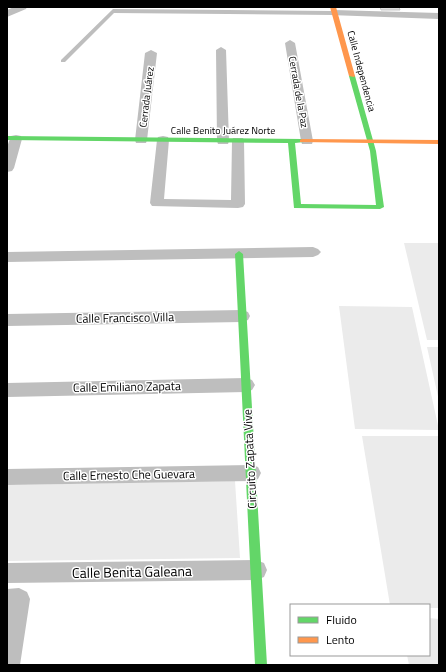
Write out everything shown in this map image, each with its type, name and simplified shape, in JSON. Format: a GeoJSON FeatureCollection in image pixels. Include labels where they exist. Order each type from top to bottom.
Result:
{"type":"FeatureCollection","features":[{"type":"Feature","properties":{"kind":"street"},"geometry":{"type":"LineString","coordinates":[[7,14],[22,7]]}},
{"type":"Feature","properties":{"kind":"street"},"geometry":{"type":"LineString","coordinates":[[334,10],[435,16],[439,30]]}},
{"type":"Feature","properties":{"kind":"street","name":"Calle Independencia"},"geometry":{"type":"LineString","coordinates":[[291,141],[297,206],[380,207],[373,151],[334,10]]}},
{"type":"Feature","properties":{"kind":"street","name":"Cerrada de la Paz"},"geometry":{"type":"LineString","coordinates":[[290,43],[307,141]]}},
{"type":"Feature","properties":{"kind":"street"},"geometry":{"type":"LineString","coordinates":[[221,50],[223,141]]}},
{"type":"Feature","properties":{"kind":"street","name":"Cerrada Juárez"},"geometry":{"type":"LineString","coordinates":[[140,140],[151,53]]}},
{"type":"Feature","properties":{"kind":"street"},"geometry":{"type":"LineString","coordinates":[[7,168],[11,138]]}},
{"type":"Feature","properties":{"kind":"street","name":"Calle Benito Juárez Norte"},"geometry":{"type":"LineString","coordinates":[[11,138],[439,142]]}},
{"type":"Feature","properties":{"kind":"street"},"geometry":{"type":"LineString","coordinates":[[163,140],[157,203],[238,204],[238,141]]}},
{"type":"Feature","properties":{"kind":"street"},"geometry":{"type":"LineString","coordinates":[[7,257],[313,252]]}},
{"type":"Feature","properties":{"kind":"street","name":"Circuito Zapata Vive"},"geometry":{"type":"LineString","coordinates":[[239,254],[261,665]]}},
{"type":"Feature","properties":{"kind":"street","name":"Calle Francisco Villa"},"geometry":{"type":"LineString","coordinates":[[7,320],[242,316]]}},
{"type":"Feature","properties":{"kind":"street","name":"Calle Emiliano Zapata"},"geometry":{"type":"LineString","coordinates":[[7,390],[246,385]]}},
{"type":"Feature","properties":{"kind":"street","name":"Calle Ernesto Che Guevara"},"geometry":{"type":"LineString","coordinates":[[7,477],[251,473]]}},
{"type":"Feature","properties":{"kind":"street","name":"Calle Benita Galeana"},"geometry":{"type":"LineString","coordinates":[[7,574],[256,570]]}},
{"type":"Feature","properties":{"kind":"street"},"geometry":{"type":"LineString","coordinates":[[8,665],[13,599]]}},
{"type":"Feature","properties":{"kind":"lane"},"geometry":{"type":"LineString","coordinates":[[63,61],[113,11],[172,12],[334,10]]}},
{"type":"Feature","properties":{"kind":"shaded area"},"geometry":{"type":"Polygon","coordinates":[[[404,243],[439,243],[439,340],[427,340],[404,243]]]}},
{"type":"Feature","properties":{"kind":"shaded area"},"geometry":{"type":"Polygon","coordinates":[[[339,306],[412,307],[439,430],[355,429],[339,306]]]}},
{"type":"Feature","properties":{"kind":"shaded area"},"geometry":{"type":"Polygon","coordinates":[[[427,347],[439,347],[439,401],[427,347]]]}},
{"type":"Feature","properties":{"kind":"shaded area"},"geometry":{"type":"Polygon","coordinates":[[[362,436],[439,436],[439,608],[430,608],[430,604],[390,604],[362,436]]]}},
{"type":"Feature","properties":{"kind":"shaded area"},"geometry":{"type":"Polygon","coordinates":[[[235,481],[240,558],[7,561],[7,485],[235,481]]]}},
{"type":"Feature","properties":{"kind":"shaded area"},"geometry":{"type":"Polygon","coordinates":[[[430,618],[439,619],[439,665],[409,665],[407,656],[430,656],[430,618]]]}},
{"type":"Feature","properties":{"kind":"building"},"geometry":{"type":"Polygon","coordinates":[[[380,7],[399,7],[400,10],[381,10],[380,7]]]}},
{"type":"Feature","properties":{"kind":"traffic: fast"},"geometry":{"type":"LineString","coordinates":[[291,141],[297,206],[380,207],[373,151],[352,76]]}},
{"type":"Feature","properties":{"kind":"traffic: fast"},"geometry":{"type":"LineString","coordinates":[[7,138],[302,141]]}},
{"type":"Feature","properties":{"kind":"traffic: fast"},"geometry":{"type":"LineString","coordinates":[[239,254],[261,665]]}},
{"type":"Feature","properties":{"kind":"traffic: slow"},"geometry":{"type":"LineString","coordinates":[[333,7],[352,76]]}},
{"type":"Feature","properties":{"kind":"traffic: slow"},"geometry":{"type":"LineString","coordinates":[[302,141],[439,142]]}}]}
